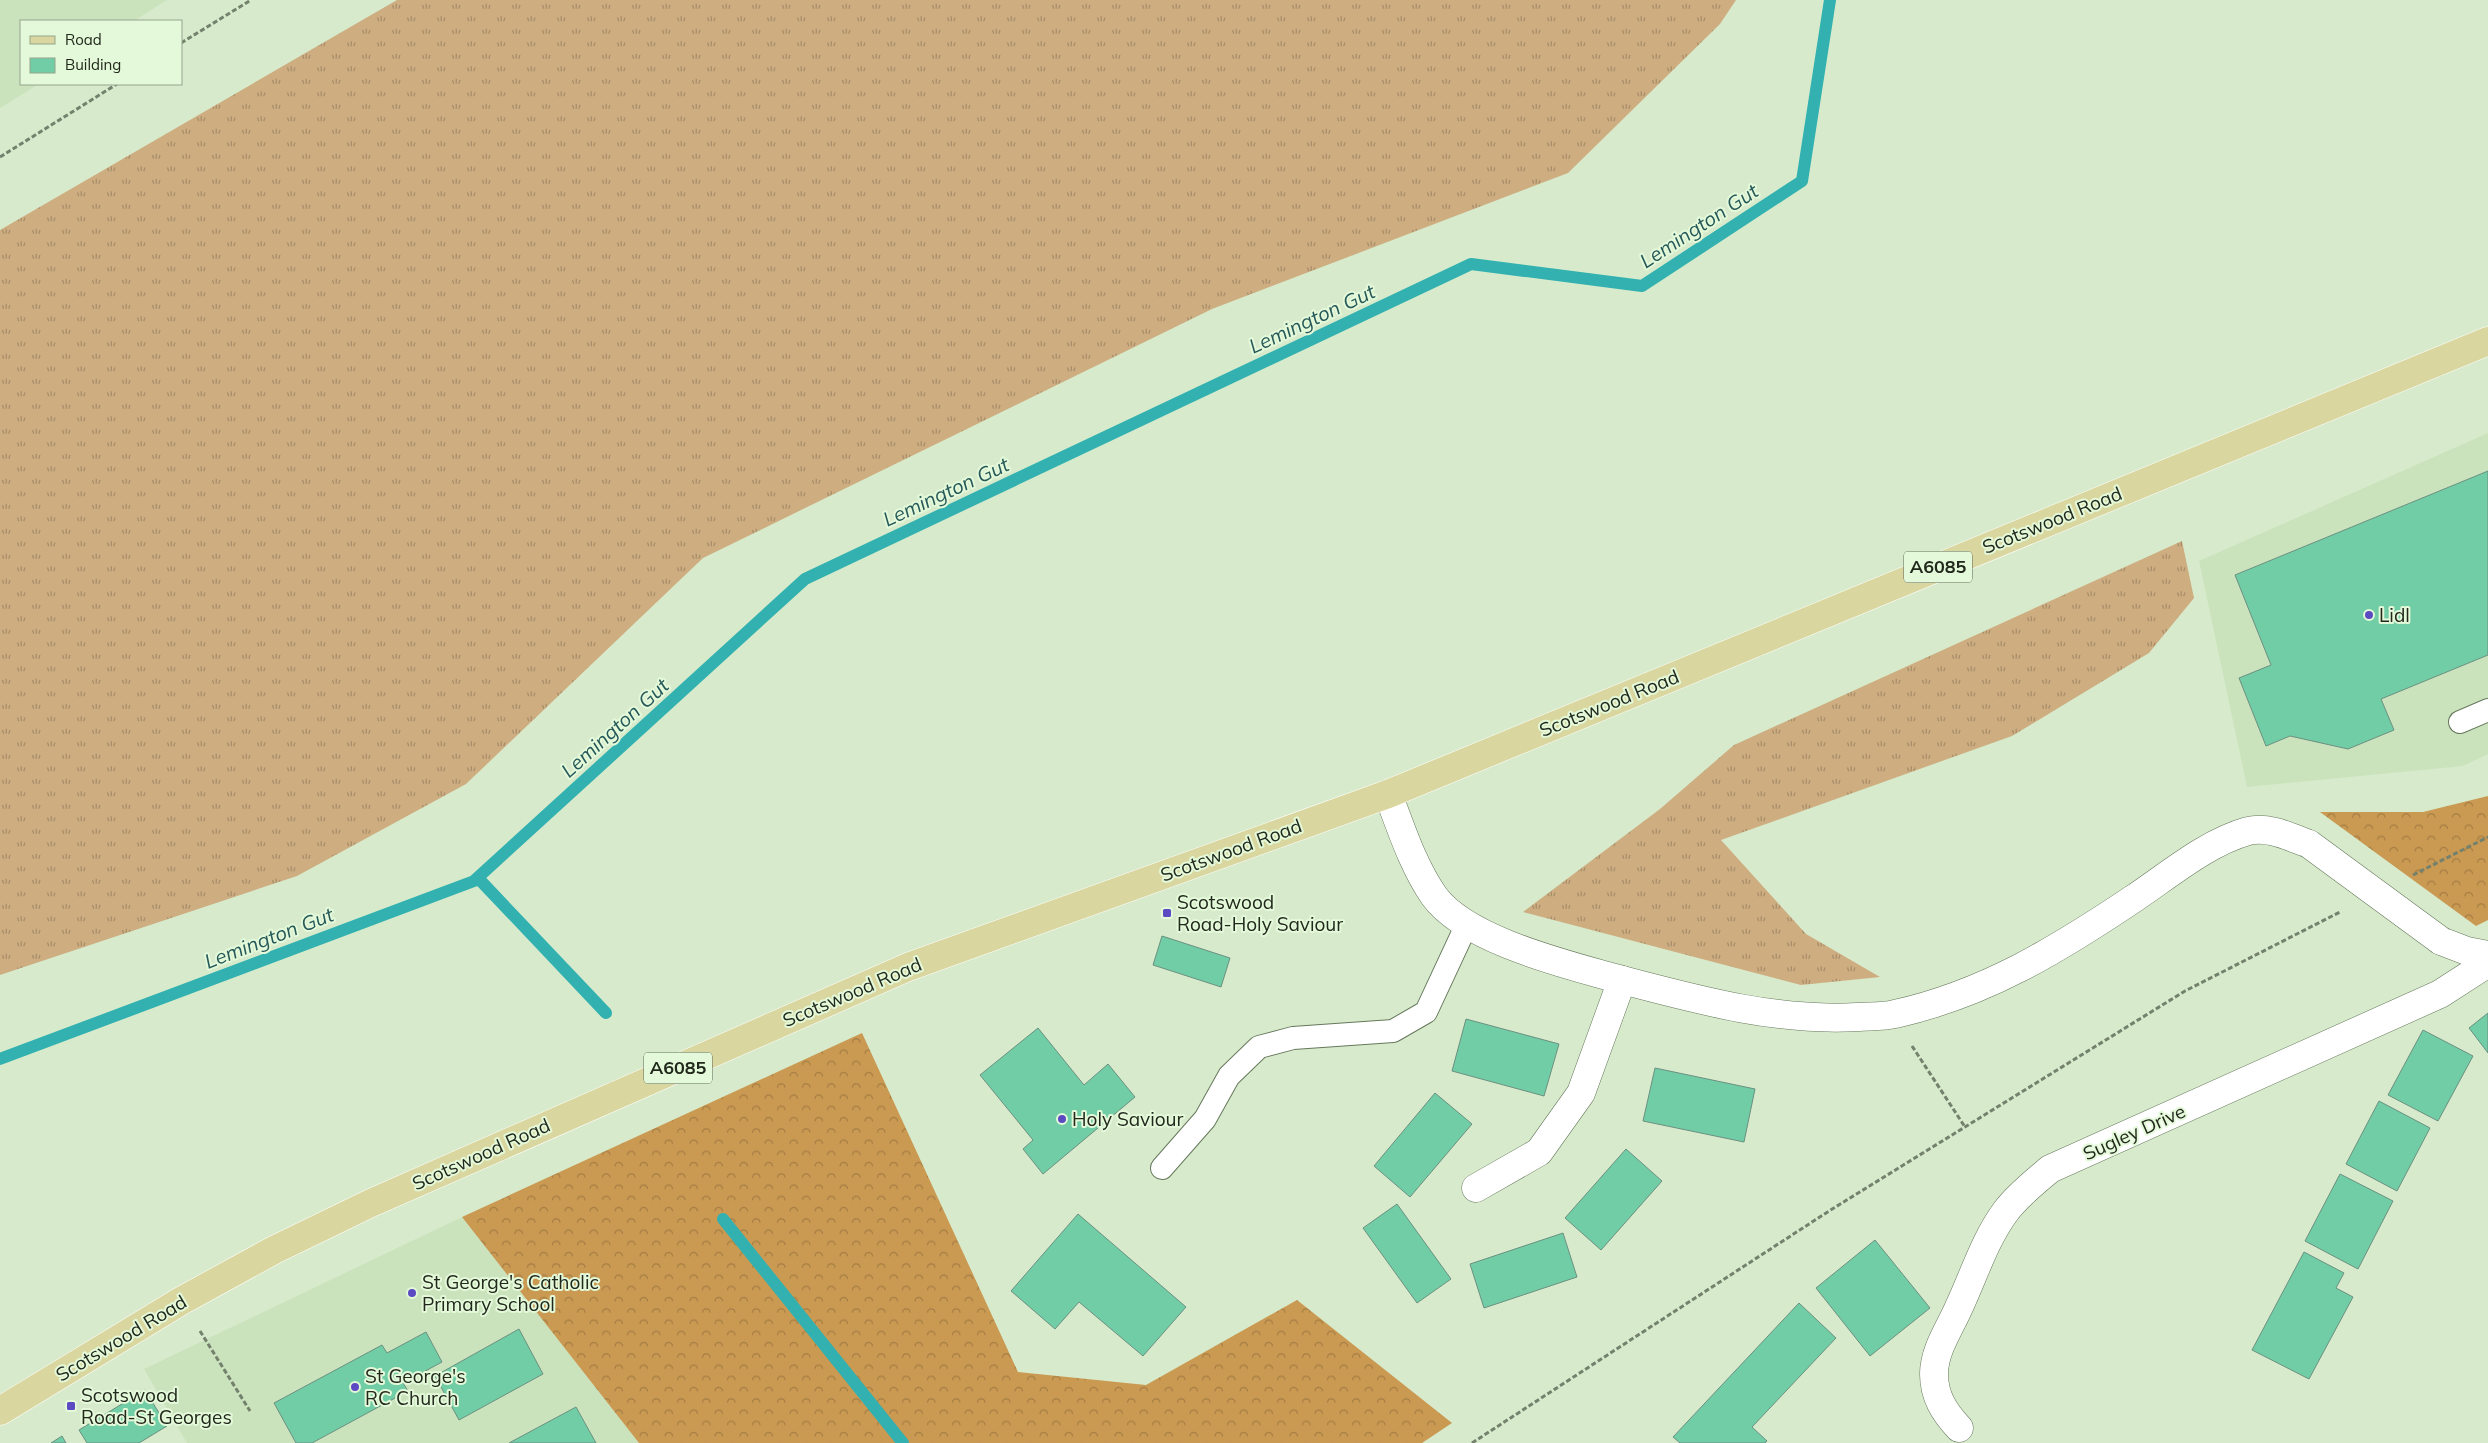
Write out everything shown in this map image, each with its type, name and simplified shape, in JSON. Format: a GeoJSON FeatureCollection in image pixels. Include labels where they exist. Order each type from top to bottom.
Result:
{"type":"FeatureCollection","features":[{"type":"Feature","properties":{"kind":"main road","name":"Scotswood Road"},"geometry":{"type":"LineString","coordinates":[[0,1411],[181,1301],[274,1250],[371,1203],[908,967],[1388,794],[2488,341]]}},
{"type":"Feature","properties":{"kind":"street"},"geometry":{"type":"LineString","coordinates":[[1388,794],[1412,855],[1434,897],[1457,919],[1486,935],[1560,963],[1622,980],[1765,1013],[1826,1019],[1891,1015],[1948,1000],[2000,979],[2048,954],[2217,844],[2250,830],[2277,831],[2309,844],[2441,941],[2467,951],[2488,955]]}},
{"type":"Feature","properties":{"kind":"street","name":"Sugley Drive"},"geometry":{"type":"LineString","coordinates":[[1959,1428],[1946,1414],[1936,1394],[1934,1372],[1941,1343],[1985,1247],[2006,1211],[2050,1169],[2440,994],[2488,963]]}},
{"type":"Feature","properties":{"kind":"street"},"geometry":{"type":"LineString","coordinates":[[1476,1188],[1539,1152],[1581,1093],[1622,980]]}},
{"type":"Feature","properties":{"kind":"lane"},"geometry":{"type":"LineString","coordinates":[[2460,722],[2488,710]]}},
{"type":"Feature","properties":{"kind":"lane"},"geometry":{"type":"LineString","coordinates":[[1162,1168],[1206,1119],[1229,1076],[1259,1047],[1293,1038],[1393,1031],[1426,1012],[1467,924]]}},
{"type":"Feature","properties":{"kind":"path"},"geometry":{"type":"LineString","coordinates":[[182,42],[251,0]]}},
{"type":"Feature","properties":{"kind":"path"},"geometry":{"type":"LineString","coordinates":[[0,157],[115,85]]}},
{"type":"Feature","properties":{"kind":"path"},"geometry":{"type":"LineString","coordinates":[[2408,878],[2488,837]]}},
{"type":"Feature","properties":{"kind":"path"},"geometry":{"type":"LineString","coordinates":[[1472,1443],[1829,1210],[2185,991],[2346,909]]}},
{"type":"Feature","properties":{"kind":"path"},"geometry":{"type":"LineString","coordinates":[[1891,1015],[1964,1127]]}},
{"type":"Feature","properties":{"kind":"path"},"geometry":{"type":"LineString","coordinates":[[181,1301],[250,1411]]}},
{"type":"Feature","properties":{"kind":"shaded area"},"geometry":{"type":"Polygon","coordinates":[[[0,0],[167,0],[136,20],[20,20],[20,85],[37,85],[0,108],[0,0]]]}},
{"type":"Feature","properties":{"kind":"shaded area","name":"Lidl"},"geometry":{"type":"Polygon","coordinates":[[[2488,433],[2488,754],[2463,766],[2247,787],[2199,561],[2488,433]]]}},
{"type":"Feature","properties":{"kind":"shaded area","name":"St George's Catholic Primary School"},"geometry":{"type":"Polygon","coordinates":[[[462,1217],[639,1443],[187,1443],[144,1369],[462,1217]]]}},
{"type":"Feature","properties":{"kind":"green space"},"geometry":{"type":"Polygon","coordinates":[[[397,0],[1736,0],[1720,24],[1568,173],[1212,309],[703,558],[466,784],[297,876],[0,975],[0,230],[397,0]]]}},
{"type":"Feature","properties":{"kind":"green space"},"geometry":{"type":"Polygon","coordinates":[[[2182,541],[2194,598],[2149,653],[2012,736],[1721,840],[1806,934],[1880,977],[1801,985],[1523,912],[1660,809],[1734,745],[2182,541]]]}},
{"type":"Feature","properties":{"kind":"green space"},"geometry":{"type":"Polygon","coordinates":[[[2488,796],[2488,920],[2476,926],[2320,812],[2423,812],[2488,796]]]}},
{"type":"Feature","properties":{"kind":"green space"},"geometry":{"type":"Polygon","coordinates":[[[862,1033],[1018,1372],[1146,1385],[1297,1300],[1452,1423],[1422,1443],[639,1443],[462,1217],[862,1033]]]}},
{"type":"Feature","properties":{"kind":"building","name":"Lidl"},"geometry":{"type":"Polygon","coordinates":[[[2488,471],[2488,655],[2381,699],[2394,730],[2348,749],[2290,736],[2266,746],[2239,678],[2271,665],[2235,575],[2488,471]]]}},
{"type":"Feature","properties":{"kind":"building"},"geometry":{"type":"Polygon","coordinates":[[[1162,936],[1230,958],[1221,987],[1153,965],[1162,936]]]}},
{"type":"Feature","properties":{"kind":"building"},"geometry":{"type":"Polygon","coordinates":[[[2488,1013],[2488,1053],[2469,1028],[2488,1013]]]}},
{"type":"Feature","properties":{"kind":"building"},"geometry":{"type":"Polygon","coordinates":[[[1466,1019],[1559,1044],[1544,1096],[1452,1071],[1466,1019]]]}},
{"type":"Feature","properties":{"kind":"building","name":"Holy Saviour"},"geometry":{"type":"Polygon","coordinates":[[[1038,1028],[1084,1085],[1108,1064],[1135,1097],[1043,1174],[1023,1149],[1033,1140],[980,1075],[1038,1028]]]}},
{"type":"Feature","properties":{"kind":"building"},"geometry":{"type":"Polygon","coordinates":[[[2423,1030],[2473,1056],[2438,1121],[2388,1095],[2423,1030]]]}},
{"type":"Feature","properties":{"kind":"building"},"geometry":{"type":"Polygon","coordinates":[[[1655,1068],[1755,1089],[1744,1142],[1643,1121],[1655,1068]]]}},
{"type":"Feature","properties":{"kind":"building"},"geometry":{"type":"Polygon","coordinates":[[[1435,1093],[1472,1124],[1410,1197],[1374,1166],[1435,1093]]]}},
{"type":"Feature","properties":{"kind":"building"},"geometry":{"type":"Polygon","coordinates":[[[2379,1101],[2430,1128],[2397,1191],[2346,1164],[2379,1101]]]}},
{"type":"Feature","properties":{"kind":"building"},"geometry":{"type":"Polygon","coordinates":[[[1626,1149],[1662,1181],[1601,1250],[1565,1218],[1626,1149]]]}},
{"type":"Feature","properties":{"kind":"building"},"geometry":{"type":"Polygon","coordinates":[[[2340,1174],[2393,1201],[2358,1269],[2305,1241],[2340,1174]]]}},
{"type":"Feature","properties":{"kind":"building"},"geometry":{"type":"Polygon","coordinates":[[[1397,1204],[1451,1279],[1417,1303],[1363,1228],[1397,1204]]]}},
{"type":"Feature","properties":{"kind":"building"},"geometry":{"type":"Polygon","coordinates":[[[1078,1214],[1186,1307],[1143,1356],[1079,1302],[1055,1329],[1011,1291],[1078,1214]]]}},
{"type":"Feature","properties":{"kind":"building"},"geometry":{"type":"Polygon","coordinates":[[[1563,1233],[1577,1277],[1484,1308],[1470,1264],[1563,1233]]]}},
{"type":"Feature","properties":{"kind":"building"},"geometry":{"type":"Polygon","coordinates":[[[1875,1240],[1930,1308],[1870,1356],[1816,1288],[1875,1240]]]}},
{"type":"Feature","properties":{"kind":"building"},"geometry":{"type":"Polygon","coordinates":[[[2304,1252],[2344,1273],[2336,1288],[2353,1297],[2309,1379],[2252,1350],[2304,1252]]]}},
{"type":"Feature","properties":{"kind":"building"},"geometry":{"type":"Polygon","coordinates":[[[1799,1303],[1836,1338],[1752,1427],[1767,1441],[1765,1443],[1680,1443],[1673,1437],[1799,1303]]]}},
{"type":"Feature","properties":{"kind":"building"},"geometry":{"type":"Polygon","coordinates":[[[519,1329],[543,1374],[459,1420],[435,1376],[519,1329]]]}},
{"type":"Feature","properties":{"kind":"building","name":"St George's RC Church"},"geometry":{"type":"Polygon","coordinates":[[[426,1332],[442,1362],[403,1383],[408,1391],[312,1443],[296,1443],[274,1403],[382,1345],[387,1353],[426,1332]]]}},
{"type":"Feature","properties":{"kind":"building"},"geometry":{"type":"Polygon","coordinates":[[[145,1390],[167,1426],[139,1443],[87,1443],[79,1430],[145,1390]]]}},
{"type":"Feature","properties":{"kind":"building"},"geometry":{"type":"Polygon","coordinates":[[[576,1407],[596,1443],[509,1443],[576,1407]]]}},
{"type":"Feature","properties":{"kind":"building"},"geometry":{"type":"Polygon","coordinates":[[[62,1436],[66,1443],[51,1443],[62,1436]]]}},
{"type":"Feature","properties":{"kind":"waterway","name":"Lemington Gut"},"geometry":{"type":"LineString","coordinates":[[0,1059],[474,881],[805,579],[1471,264],[1642,286],[1802,181],[1830,0]]}},
{"type":"Feature","properties":{"kind":"waterway"},"geometry":{"type":"LineString","coordinates":[[478,878],[606,1013]]}},
{"type":"Feature","properties":{"kind":"waterway"},"geometry":{"type":"LineString","coordinates":[[723,1219],[903,1443]]}},
{"type":"Feature","properties":{"kind":"place","name":"Lidl"},"geometry":{"type":"Point","coordinates":[2369,615]}},
{"type":"Feature","properties":{"kind":"place","name":"Scotswood Road-Holy Saviour"},"geometry":{"type":"Point","coordinates":[1167,913]}},
{"type":"Feature","properties":{"kind":"place","name":"Holy Saviour"},"geometry":{"type":"Point","coordinates":[1062,1119]}},
{"type":"Feature","properties":{"kind":"place","name":"St George's Catholic Primary School"},"geometry":{"type":"Point","coordinates":[412,1293]}},
{"type":"Feature","properties":{"kind":"place","name":"St George's RC Church"},"geometry":{"type":"Point","coordinates":[355,1387]}},
{"type":"Feature","properties":{"kind":"place","name":"Scotswood Road-St Georges"},"geometry":{"type":"Point","coordinates":[71,1406]}}]}
